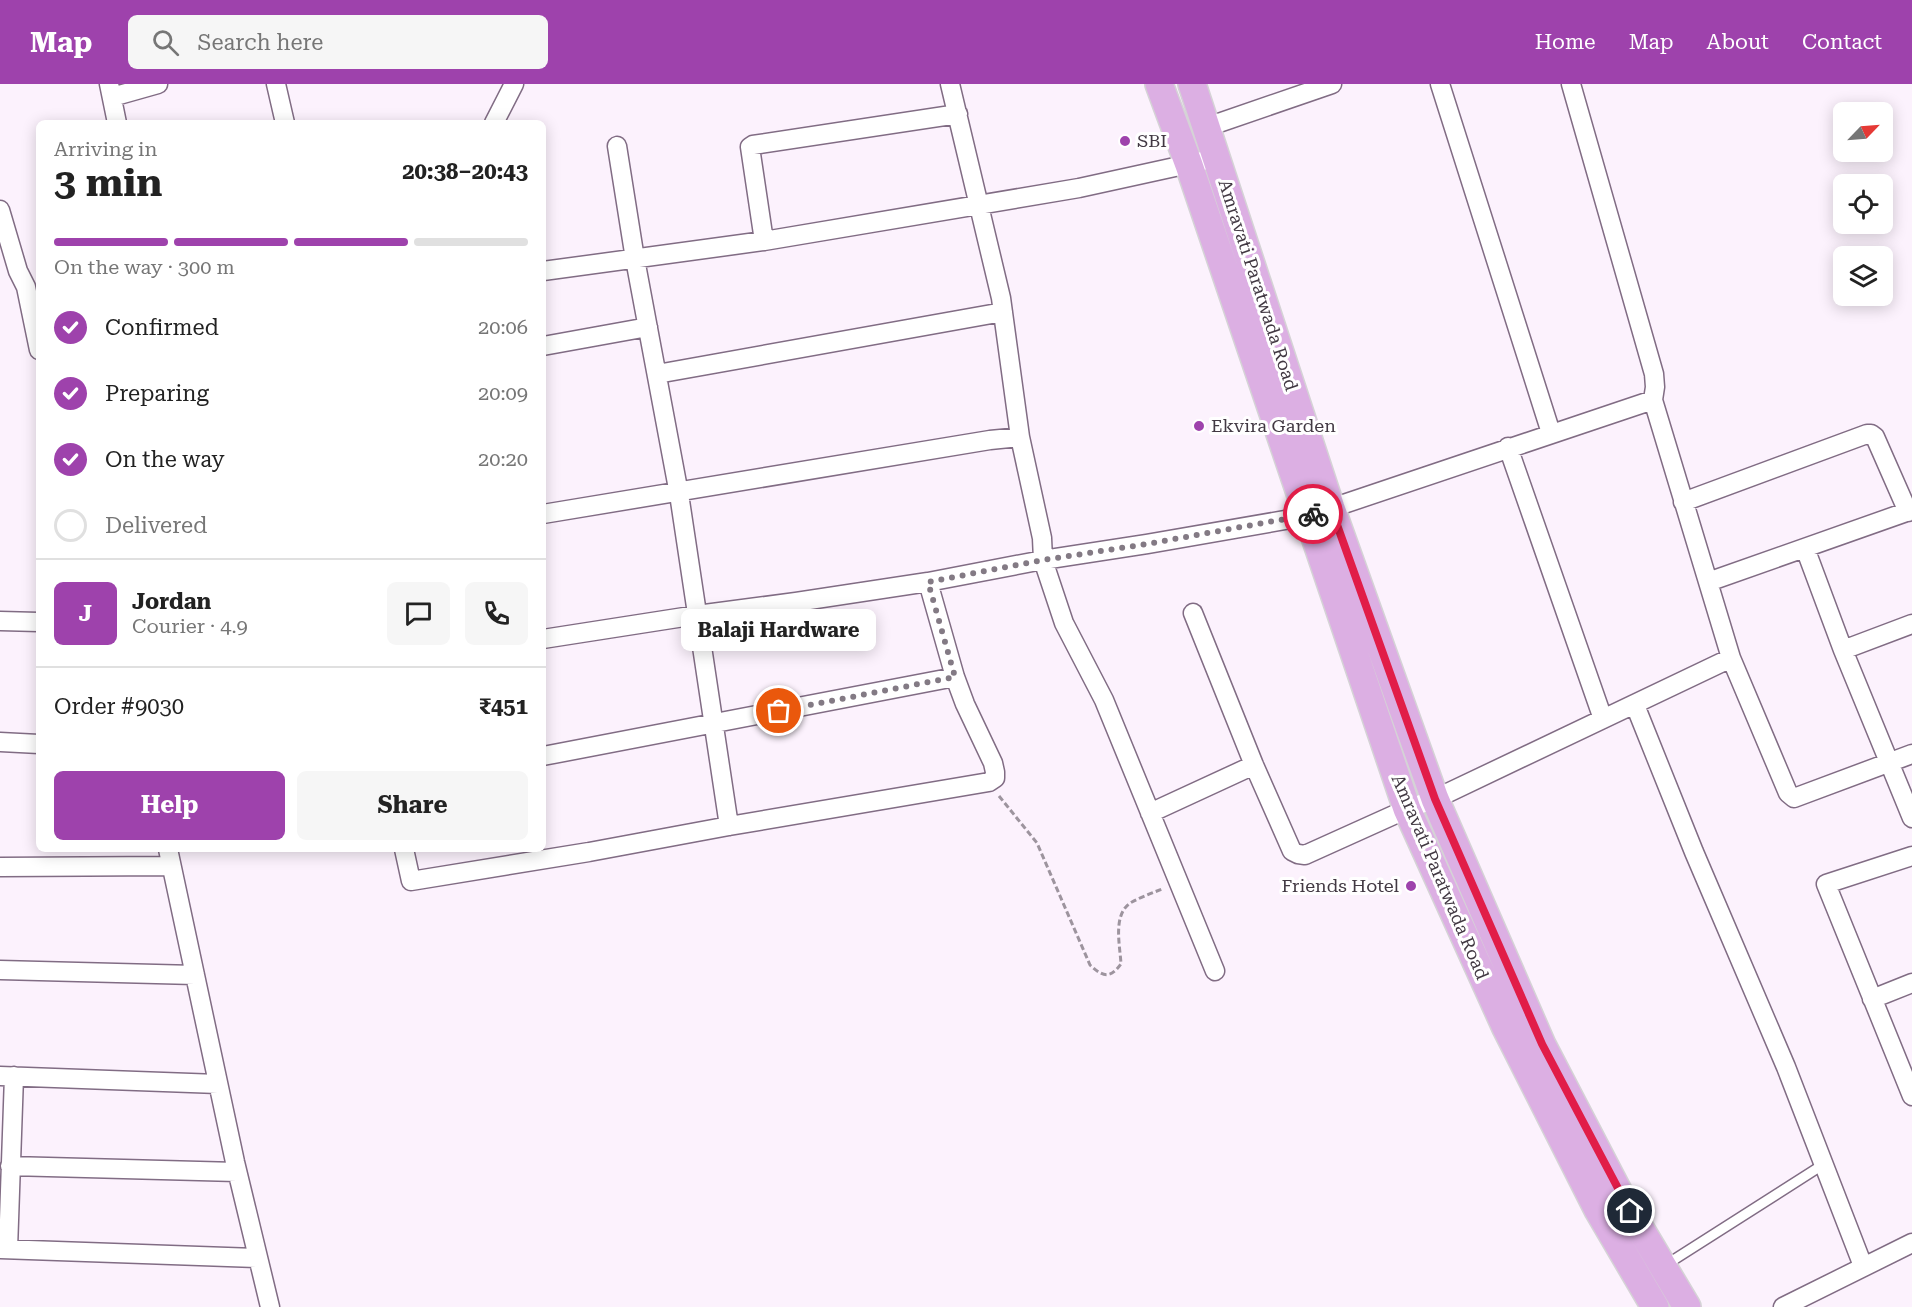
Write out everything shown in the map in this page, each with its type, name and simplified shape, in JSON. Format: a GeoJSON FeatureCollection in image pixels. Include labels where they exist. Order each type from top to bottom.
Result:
{"type":"FeatureCollection","features":[{"type":"Feature","properties":{"kind":"main road","name":"Amravati Paratwada Road"},"geometry":{"type":"LineString","coordinates":[[1159,84],[1319,512],[1435,799],[1542,1044],[1618,1193],[1687,1307]]}},
{"type":"Feature","properties":{"kind":"main road","name":"Amravati Paratwada Road"},"geometry":{"type":"LineString","coordinates":[[1192,84],[1207,127],[1407,809],[1506,1028],[1598,1210],[1654,1307]]}},
{"type":"Feature","properties":{"kind":"street"},"geometry":{"type":"LineString","coordinates":[[116,120],[110,90],[158,84]]}},
{"type":"Feature","properties":{"kind":"street"},"geometry":{"type":"LineString","coordinates":[[276,84],[284,120]]}},
{"type":"Feature","properties":{"kind":"street"},"geometry":{"type":"LineString","coordinates":[[496,120],[514,84]]}},
{"type":"Feature","properties":{"kind":"street"},"geometry":{"type":"LineString","coordinates":[[950,84],[1001,297],[1020,437],[1042,538],[1043,560],[1064,623],[1104,700],[1215,971]]}},
{"type":"Feature","properties":{"kind":"street"},"geometry":{"type":"LineString","coordinates":[[1207,127],[1332,84]]}},
{"type":"Feature","properties":{"kind":"street"},"geometry":{"type":"LineString","coordinates":[[1440,84],[1551,433]]}},
{"type":"Feature","properties":{"kind":"street"},"geometry":{"type":"LineString","coordinates":[[1570,84],[1654,374],[1653,400],[1731,658],[1790,796],[1794,798],[1912,754]]}},
{"type":"Feature","properties":{"kind":"street"},"geometry":{"type":"LineString","coordinates":[[764,241],[750,147],[753,145],[958,114]]}},
{"type":"Feature","properties":{"kind":"street"},"geometry":{"type":"LineString","coordinates":[[617,146],[635,259],[678,492],[729,826]]}},
{"type":"Feature","properties":{"kind":"street"},"geometry":{"type":"LineString","coordinates":[[546,271],[764,241],[1079,188],[1216,158]]}},
{"type":"Feature","properties":{"kind":"street"},"geometry":{"type":"LineString","coordinates":[[0,210],[9,271],[26,287],[36,335]]}},
{"type":"Feature","properties":{"kind":"street"},"geometry":{"type":"LineString","coordinates":[[657,374],[1003,312]]}},
{"type":"Feature","properties":{"kind":"street"},"geometry":{"type":"LineString","coordinates":[[546,345],[648,327]]}},
{"type":"Feature","properties":{"kind":"street"},"geometry":{"type":"LineString","coordinates":[[546,634],[796,603],[1147,544],[1319,512],[1653,400]]}},
{"type":"Feature","properties":{"kind":"street"},"geometry":{"type":"LineString","coordinates":[[1683,502],[1871,434],[1875,437],[1910,511],[1708,582]]}},
{"type":"Feature","properties":{"kind":"street"},"geometry":{"type":"LineString","coordinates":[[546,514],[990,440],[1020,437]]}},
{"type":"Feature","properties":{"kind":"street"},"geometry":{"type":"LineString","coordinates":[[1508,447],[1604,719]]}},
{"type":"Feature","properties":{"kind":"street"},"geometry":{"type":"LineString","coordinates":[[1804,548],[1912,818]]}},
{"type":"Feature","properties":{"kind":"street"},"geometry":{"type":"LineString","coordinates":[[405,852],[411,881],[989,782],[995,777],[993,763],[955,677],[928,582]]}},
{"type":"Feature","properties":{"kind":"street"},"geometry":{"type":"LineString","coordinates":[[1193,613],[1254,765],[1292,850],[1305,855],[1407,809],[1435,799],[1731,658]]}},
{"type":"Feature","properties":{"kind":"street"},"geometry":{"type":"LineString","coordinates":[[0,621],[36,622]]}},
{"type":"Feature","properties":{"kind":"street"},"geometry":{"type":"LineString","coordinates":[[1843,650],[1912,624]]}},
{"type":"Feature","properties":{"kind":"street"},"geometry":{"type":"LineString","coordinates":[[546,755],[955,677]]}},
{"type":"Feature","properties":{"kind":"street"},"geometry":{"type":"LineString","coordinates":[[1635,705],[1694,852],[1786,1067],[1863,1266]]}},
{"type":"Feature","properties":{"kind":"street"},"geometry":{"type":"LineString","coordinates":[[0,742],[36,744]]}},
{"type":"Feature","properties":{"kind":"street"},"geometry":{"type":"LineString","coordinates":[[1150,813],[1254,765]]}},
{"type":"Feature","properties":{"kind":"street"},"geometry":{"type":"LineString","coordinates":[[1912,856],[1826,884],[1912,1096]]}},
{"type":"Feature","properties":{"kind":"street"},"geometry":{"type":"LineString","coordinates":[[0,867],[170,857],[237,1172],[270,1307]]}},
{"type":"Feature","properties":{"kind":"street"},"geometry":{"type":"LineString","coordinates":[[0,970],[195,975]]}},
{"type":"Feature","properties":{"kind":"street"},"geometry":{"type":"LineString","coordinates":[[1872,999],[1912,983]]}},
{"type":"Feature","properties":{"kind":"street"},"geometry":{"type":"LineString","coordinates":[[218,1084],[7,1076],[10,1166],[4,1249],[258,1258]]}},
{"type":"Feature","properties":{"kind":"street"},"geometry":{"type":"LineString","coordinates":[[10,1166],[237,1172]]}},
{"type":"Feature","properties":{"kind":"street"},"geometry":{"type":"LineString","coordinates":[[1783,1307],[1912,1243]]}},
{"type":"Feature","properties":{"kind":"lane"},"geometry":{"type":"LineString","coordinates":[[1663,1267],[1824,1164]]}},
{"type":"Feature","properties":{"kind":"path"},"geometry":{"type":"LineString","coordinates":[[989,782],[1037,843],[1090,965],[1100,974],[1108,975],[1121,964],[1119,922],[1122,911],[1130,903],[1178,882]]}},
{"type":"Feature","properties":{"kind":"way so far"},"geometry":{"type":"LineString","coordinates":[[779,711],[955,677],[928,582],[1313,514]]}},
{"type":"Feature","properties":{"kind":"place","name":"SBI"},"geometry":{"type":"Point","coordinates":[1125,141]}},
{"type":"Feature","properties":{"kind":"place","name":"Ekvira Garden"},"geometry":{"type":"Point","coordinates":[1199,426]}},
{"type":"Feature","properties":{"kind":"place","name":"Balaji Hardware"},"geometry":{"type":"Point","coordinates":[779,711]}},
{"type":"Feature","properties":{"kind":"place","name":"Friends Hotel"},"geometry":{"type":"Point","coordinates":[1411,886]}},
{"type":"Feature","properties":{"kind":"route"},"geometry":{"type":"LineString","coordinates":[[1313,514],[1331,508],[1435,799],[1542,1044],[1618,1193],[1630,1211]]}}]}
